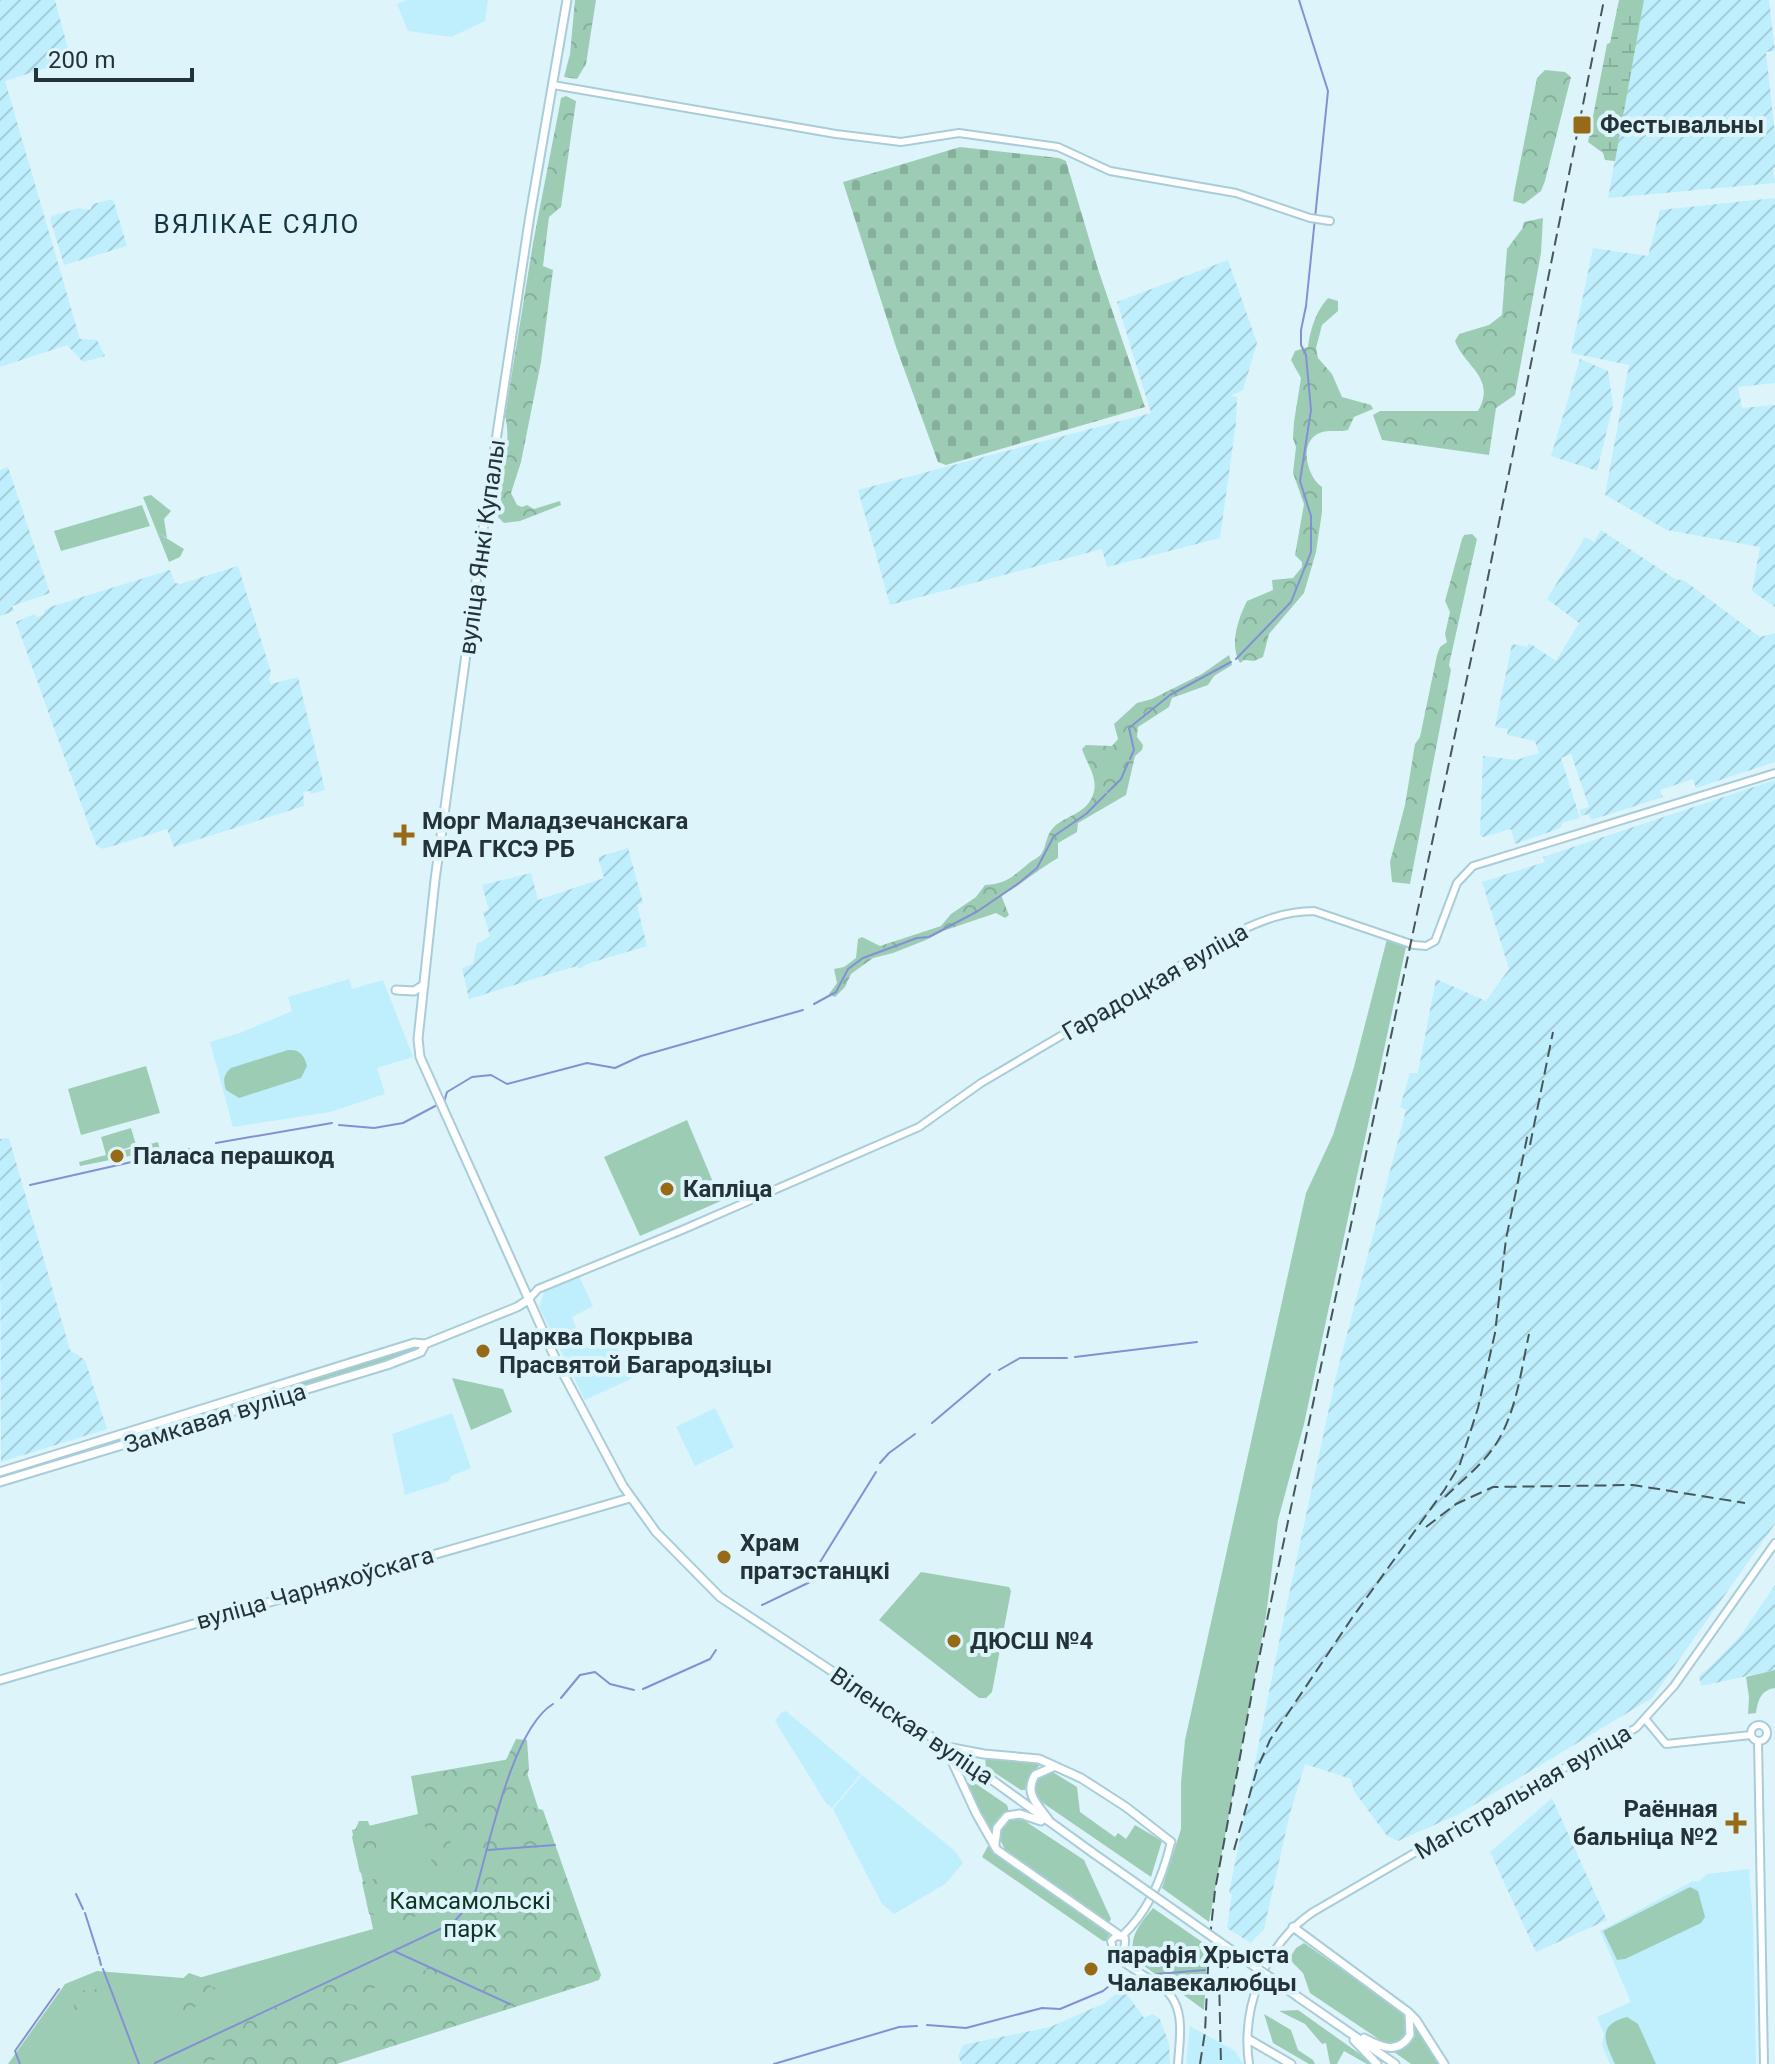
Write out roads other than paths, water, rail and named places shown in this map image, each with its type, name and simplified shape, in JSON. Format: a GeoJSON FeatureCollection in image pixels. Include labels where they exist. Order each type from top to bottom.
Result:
{"type":"FeatureCollection","features":[{"type":"Feature","properties":{"kind":"main road","name":"вуліца Янкі Купалы"},"geometry":{"type":"LineString","coordinates":[[528,1300],[420,1057],[418,1039],[435,880],[489,487],[530,215],[567,0]]}},
{"type":"Feature","properties":{"kind":"main road"},"geometry":{"type":"LineString","coordinates":[[396,990],[414,991],[424,985]]}},
{"type":"Feature","properties":{"kind":"main road","name":"Замкавая вуліца"},"geometry":{"type":"LineString","coordinates":[[0,1472],[414,1343],[425,1344],[528,1300]]}},
{"type":"Feature","properties":{"kind":"main road","name":"Віленская вуліца"},"geometry":{"type":"LineString","coordinates":[[528,1300],[575,1398],[630,1498],[656,1532],[720,1597],[945,1746],[1052,1825],[1395,2064]]}},
{"type":"Feature","properties":{"kind":"main road","name":"Замкавая вуліца"},"geometry":{"type":"LineString","coordinates":[[0,1482],[387,1365],[421,1352],[425,1344]]}},
{"type":"Feature","properties":{"kind":"main road"},"geometry":{"type":"LineString","coordinates":[[162,1422],[165,1433]]}},
{"type":"Feature","properties":{"kind":"main road","name":"вуліца Чарняхоўскага"},"geometry":{"type":"LineString","coordinates":[[0,1680],[630,1498]]}},
{"type":"Feature","properties":{"kind":"main road"},"geometry":{"type":"LineString","coordinates":[[945,1746],[988,1755],[1028,1757],[1055,1766],[1081,1778],[1126,1807],[1171,1842]]}},
{"type":"Feature","properties":{"kind":"main road"},"geometry":{"type":"LineString","coordinates":[[945,1746],[997,1850],[1119,1935]]}},
{"type":"Feature","properties":{"kind":"main road"},"geometry":{"type":"LineString","coordinates":[[1052,1825],[1031,1795],[1029,1787],[1042,1769],[1055,1766]]}},
{"type":"Feature","properties":{"kind":"main road"},"geometry":{"type":"LineString","coordinates":[[997,1850],[997,1828],[1007,1816],[1020,1814],[1052,1825]]}},
{"type":"Feature","properties":{"kind":"main road"},"geometry":{"type":"LineString","coordinates":[[1293,1927],[1408,2012],[1444,2064]]}},
{"type":"Feature","properties":{"kind":"main road"},"geometry":{"type":"LineString","coordinates":[[1335,2022],[1370,2041],[1394,2048],[1403,2045],[1410,2035],[1408,2012]]}},
{"type":"Feature","properties":{"kind":"main road"},"geometry":{"type":"LineString","coordinates":[[1335,2022],[1377,2064]]}},
{"type":"Feature","properties":{"kind":"main road"},"geometry":{"type":"LineString","coordinates":[[1248,2039],[1291,2064]]}},
{"type":"Feature","properties":{"kind":"street"},"geometry":{"type":"LineString","coordinates":[[553,85],[836,134],[901,142],[959,133],[1058,147],[1110,171],[1236,193],[1310,218],[1330,221]]}},
{"type":"Feature","properties":{"kind":"street","name":"Гарадоцкая вуліца"},"geometry":{"type":"LineString","coordinates":[[528,1300],[538,1289],[919,1127],[1029,1054],[1265,918],[1314,911],[1414,945],[1426,946],[1435,941],[1457,883],[1473,866],[1775,773]]}},
{"type":"Feature","properties":{"kind":"street","name":"Магістральная вуліца"},"geometry":{"type":"LineString","coordinates":[[1293,1927],[1313,1912],[1604,1747],[1646,1720],[1674,1686],[1775,1543]]}},
{"type":"Feature","properties":{"kind":"street"},"geometry":{"type":"LineString","coordinates":[[1646,1720],[1666,1744],[1751,1735],[1758,1741],[1764,2064]]}},
{"type":"Feature","properties":{"kind":"street"},"geometry":{"type":"LineString","coordinates":[[1751,1735],[1752,1729],[1758,1725],[1765,1729],[1764,1739],[1758,1741]]}},
{"type":"Feature","properties":{"kind":"street"},"geometry":{"type":"LineString","coordinates":[[1766,1733],[1775,1732]]}},
{"type":"Feature","properties":{"kind":"street"},"geometry":{"type":"LineString","coordinates":[[1171,1842],[1159,1882],[1145,1908],[1111,1943],[1122,1960],[1174,1999],[1179,2023],[1178,2064]]}},
{"type":"Feature","properties":{"kind":"street"},"geometry":{"type":"LineString","coordinates":[[1249,2064],[1248,2039],[1255,1992],[1283,1938],[1293,1927]]}},
{"type":"Feature","properties":{"kind":"street"},"geometry":{"type":"LineString","coordinates":[[1119,1935],[1126,1944],[1122,1960]]}},
{"type":"Feature","properties":{"kind":"street"},"geometry":{"type":"LineString","coordinates":[[1114,1950],[1124,1949]]}},
{"type":"Feature","properties":{"kind":"waterway"},"geometry":{"type":"LineString","coordinates":[[1236,659],[1291,602],[1311,552],[1311,516],[1300,481],[1311,410],[1301,330],[1328,91],[1299,0]]}},
{"type":"Feature","properties":{"kind":"waterway"},"geometry":{"type":"LineString","coordinates":[[1130,759],[1134,750],[1129,728],[1170,695],[1231,662]]}},
{"type":"Feature","properties":{"kind":"waterway"},"geometry":{"type":"LineString","coordinates":[[1108,792],[1121,779],[1128,763]]}},
{"type":"Feature","properties":{"kind":"waterway"},"geometry":{"type":"LineString","coordinates":[[814,1004],[836,992],[848,969],[863,958],[917,938],[929,937],[978,911],[1019,883],[1037,868],[1054,836],[1086,814],[1106,794]]}},
{"type":"Feature","properties":{"kind":"waterway"},"geometry":{"type":"LineString","coordinates":[[444,1102],[447,1092],[472,1077],[491,1075],[507,1084],[587,1063],[615,1068],[641,1056],[803,1010]]}},
{"type":"Feature","properties":{"kind":"waterway"},"geometry":{"type":"LineString","coordinates":[[339,1125],[374,1128],[403,1123],[439,1104]]}},
{"type":"Feature","properties":{"kind":"waterway"},"geometry":{"type":"LineString","coordinates":[[216,1143],[332,1123]]}},
{"type":"Feature","properties":{"kind":"waterway"},"geometry":{"type":"LineString","coordinates":[[30,1185],[189,1149]]}},
{"type":"Feature","properties":{"kind":"waterway"},"geometry":{"type":"LineString","coordinates":[[1075,1357],[1197,1342]]}},
{"type":"Feature","properties":{"kind":"waterway"},"geometry":{"type":"LineString","coordinates":[[999,1370],[1020,1358],[1067,1358]]}},
{"type":"Feature","properties":{"kind":"waterway"},"geometry":{"type":"LineString","coordinates":[[932,1423],[990,1374]]}},
{"type":"Feature","properties":{"kind":"waterway"},"geometry":{"type":"LineString","coordinates":[[880,1463],[915,1434]]}},
{"type":"Feature","properties":{"kind":"waterway"},"geometry":{"type":"LineString","coordinates":[[817,1567],[876,1472]]}},
{"type":"Feature","properties":{"kind":"waterway"},"geometry":{"type":"LineString","coordinates":[[762,1605],[810,1582]]}},
{"type":"Feature","properties":{"kind":"waterway"},"geometry":{"type":"LineString","coordinates":[[643,1689],[710,1659],[716,1650]]}},
{"type":"Feature","properties":{"kind":"waterway"},"geometry":{"type":"LineString","coordinates":[[561,1698],[580,1675],[595,1672],[610,1684],[634,1690]]}},
{"type":"Feature","properties":{"kind":"waterway"},"geometry":{"type":"LineString","coordinates":[[155,2063],[453,1923],[475,1893],[504,1790],[525,1737],[538,1717],[553,1704]]}},
{"type":"Feature","properties":{"kind":"waterway"},"geometry":{"type":"LineString","coordinates":[[488,1850],[555,1845]]}},
{"type":"Feature","properties":{"kind":"waterway"},"geometry":{"type":"LineString","coordinates":[[76,1894],[83,1909]]}},
{"type":"Feature","properties":{"kind":"waterway"},"geometry":{"type":"LineString","coordinates":[[85,1913],[98,1954]]}},
{"type":"Feature","properties":{"kind":"waterway"},"geometry":{"type":"LineString","coordinates":[[394,1951],[510,2004]]}},
{"type":"Feature","properties":{"kind":"waterway"},"geometry":{"type":"LineString","coordinates":[[99,1957],[101,1965]]}},
{"type":"Feature","properties":{"kind":"waterway"},"geometry":{"type":"LineString","coordinates":[[1221,1971],[1228,1967]]}},
{"type":"Feature","properties":{"kind":"waterway"},"geometry":{"type":"LineString","coordinates":[[103,1969],[139,2064]]}},
{"type":"Feature","properties":{"kind":"waterway"},"geometry":{"type":"LineString","coordinates":[[1157,1974],[1205,1970]]}},
{"type":"Feature","properties":{"kind":"waterway"},"geometry":{"type":"LineString","coordinates":[[927,2025],[966,2028],[1042,2008],[1060,2009],[1103,1991],[1114,1982],[1143,1988],[1149,1985]]}},
{"type":"Feature","properties":{"kind":"waterway"},"geometry":{"type":"LineString","coordinates":[[20,2064],[15,2051],[59,1989]]}},
{"type":"Feature","properties":{"kind":"waterway"},"geometry":{"type":"LineString","coordinates":[[774,2064],[899,2027],[917,2026]]}},
{"type":"Feature","properties":{"kind":"railway"},"geometry":{"type":"LineString","coordinates":[[1200,2064],[1215,1890],[1255,1677],[1481,612],[1604,0]]}},
{"type":"Feature","properties":{"kind":"railway"},"geometry":{"type":"LineString","coordinates":[[1530,1145],[1553,1032]]}},
{"type":"Feature","properties":{"kind":"railway"},"geometry":{"type":"LineString","coordinates":[[1234,1850],[1257,1769],[1270,1740],[1460,1464],[1478,1408],[1495,1333],[1506,1239],[1528,1133]]}},
{"type":"Feature","properties":{"kind":"railway"},"geometry":{"type":"LineString","coordinates":[[1445,1497],[1483,1461],[1508,1421],[1529,1334]]}},
{"type":"Feature","properties":{"kind":"railway"},"geometry":{"type":"LineString","coordinates":[[1426,1527],[1456,1504],[1493,1487],[1633,1485],[1745,1503]]}},
{"type":"Feature","properties":{"kind":"railway"},"geometry":{"type":"LineString","coordinates":[[1219,1976],[1221,2064]]}},
{"type":"Feature","properties":{"kind":"place","name":"Фестывальны"},"geometry":{"type":"Point","coordinates":[1582,125]}},
{"type":"Feature","properties":{"kind":"place","name":"Морг Маладзечанскага МРА ГКСЭ РБ"},"geometry":{"type":"Point","coordinates":[404,835]}},
{"type":"Feature","properties":{"kind":"place","name":"Паласа перашкод"},"geometry":{"type":"Point","coordinates":[117,1156]}},
{"type":"Feature","properties":{"kind":"place","name":"Капліца"},"geometry":{"type":"Point","coordinates":[667,1189]}},
{"type":"Feature","properties":{"kind":"place","name":"Царква Покрыва Прасвятой Багародзіцы"},"geometry":{"type":"Point","coordinates":[483,1351]}},
{"type":"Feature","properties":{"kind":"place","name":"Храм пратэстанцкі"},"geometry":{"type":"Point","coordinates":[724,1557]}},
{"type":"Feature","properties":{"kind":"place","name":"ДЮСШ №4"},"geometry":{"type":"Point","coordinates":[954,1641]}},
{"type":"Feature","properties":{"kind":"place","name":"Раённая бальніца №2"},"geometry":{"type":"Point","coordinates":[1736,1823]}},
{"type":"Feature","properties":{"kind":"place","name":"парафія Хрыста Чалавекалюбцы"},"geometry":{"type":"Point","coordinates":[1091,1969]}},
{"type":"Feature","properties":{"kind":"district","name":"ВЯЛІКАЕ СЯЛО"},"geometry":{"type":"Point","coordinates":[257,224]}},
{"type":"Feature","properties":{"kind":"park label","name":"Камсамольскі парк"},"geometry":{"type":"Point","coordinates":[470,1915]}}]}
